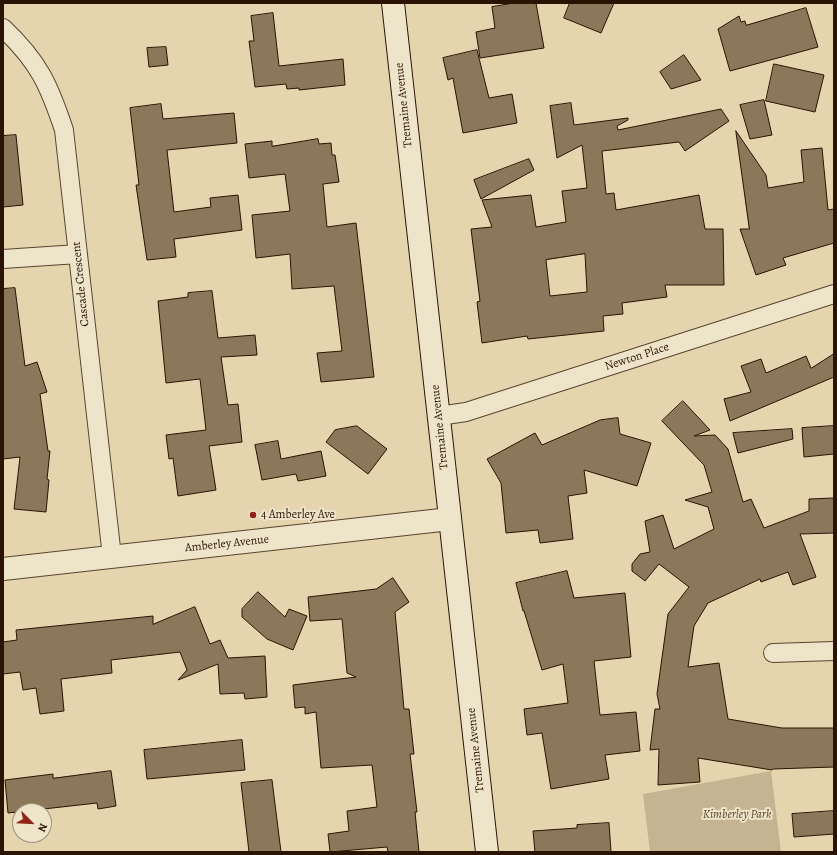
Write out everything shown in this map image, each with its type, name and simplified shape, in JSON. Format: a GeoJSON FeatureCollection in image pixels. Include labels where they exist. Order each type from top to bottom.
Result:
{"type":"FeatureCollection","features":[{"type":"Feature","properties":{"kind":"main road","name":"Tremaine Avenue"},"geometry":{"type":"LineString","coordinates":[[393,3],[487,852]]}},
{"type":"Feature","properties":{"kind":"main road","name":"Amberley Avenue"},"geometry":{"type":"LineString","coordinates":[[3,569],[450,519]]}},
{"type":"Feature","properties":{"kind":"street","name":"Cascade Crescent"},"geometry":{"type":"LineString","coordinates":[[3,28],[37,66],[52,94],[64,130],[112,557]]}},
{"type":"Feature","properties":{"kind":"street"},"geometry":{"type":"LineString","coordinates":[[3,259],[78,254]]}},
{"type":"Feature","properties":{"kind":"street","name":"Newton Place"},"geometry":{"type":"LineString","coordinates":[[439,416],[466,412],[834,294]]}},
{"type":"Feature","properties":{"kind":"street"},"geometry":{"type":"LineString","coordinates":[[773,653],[834,651]]}},
{"type":"Feature","properties":{"kind":"green space","name":"Kimberley Park"},"geometry":{"type":"Polygon","coordinates":[[[771,771],[781,852],[650,852],[643,794],[771,771]]]}},
{"type":"Feature","properties":{"kind":"building"},"geometry":{"type":"Polygon","coordinates":[[[514,3],[536,3],[544,48],[480,58],[476,32],[495,28],[492,7],[514,3]]]}},
{"type":"Feature","properties":{"kind":"building"},"geometry":{"type":"Polygon","coordinates":[[[570,3],[614,3],[601,33],[564,18],[570,3]]]}},
{"type":"Feature","properties":{"kind":"building"},"geometry":{"type":"Polygon","coordinates":[[[806,8],[818,47],[730,71],[718,29],[739,16],[741,22],[745,21],[746,25],[806,8]]]}},
{"type":"Feature","properties":{"kind":"building"},"geometry":{"type":"Polygon","coordinates":[[[273,13],[279,66],[343,59],[345,85],[299,90],[299,88],[287,89],[286,84],[255,87],[249,41],[254,41],[251,16],[273,13]]]}},
{"type":"Feature","properties":{"kind":"building"},"geometry":{"type":"Polygon","coordinates":[[[166,47],[168,65],[149,67],[147,48],[166,47]]]}},
{"type":"Feature","properties":{"kind":"building"},"geometry":{"type":"Polygon","coordinates":[[[477,50],[489,98],[512,94],[517,123],[463,133],[453,78],[448,80],[443,58],[477,50]]]}},
{"type":"Feature","properties":{"kind":"building"},"geometry":{"type":"Polygon","coordinates":[[[684,55],[701,80],[671,89],[660,72],[684,55]]]}},
{"type":"Feature","properties":{"kind":"building"},"geometry":{"type":"Polygon","coordinates":[[[774,64],[824,75],[815,112],[766,101],[774,64]]]}},
{"type":"Feature","properties":{"kind":"building"},"geometry":{"type":"Polygon","coordinates":[[[764,100],[772,135],[750,139],[740,105],[764,100]]]}},
{"type":"Feature","properties":{"kind":"building"},"geometry":{"type":"Polygon","coordinates":[[[571,103],[574,125],[628,118],[628,120],[617,126],[618,130],[721,109],[729,121],[685,151],[679,142],[602,151],[606,194],[614,193],[616,210],[699,195],[705,229],[723,229],[724,285],[665,285],[667,297],[622,303],[623,314],[603,316],[604,331],[528,339],[527,336],[482,343],[477,302],[480,301],[471,229],[492,227],[482,200],[531,195],[536,227],[566,222],[562,191],[587,188],[582,145],[557,158],[550,106],[571,103]],[[585,254],[546,260],[550,296],[587,292],[585,254]]]}},
{"type":"Feature","properties":{"kind":"building"},"geometry":{"type":"Polygon","coordinates":[[[161,104],[163,119],[234,113],[237,143],[167,150],[174,212],[211,207],[210,198],[238,195],[242,230],[174,239],[176,257],[147,260],[136,185],[139,185],[130,108],[161,104]]]}},
{"type":"Feature","properties":{"kind":"building"},"geometry":{"type":"Polygon","coordinates":[[[736,131],[766,175],[768,188],[804,182],[801,150],[822,148],[828,210],[834,209],[834,243],[783,258],[786,265],[756,275],[740,229],[749,229],[736,131]]]}},
{"type":"Feature","properties":{"kind":"building"},"geometry":{"type":"Polygon","coordinates":[[[16,135],[23,205],[3,207],[3,136],[16,135]]]}},
{"type":"Feature","properties":{"kind":"building"},"geometry":{"type":"Polygon","coordinates":[[[318,139],[319,144],[331,143],[332,155],[335,155],[339,182],[323,184],[327,227],[356,223],[374,377],[321,382],[317,353],[342,351],[334,286],[292,289],[290,254],[256,258],[252,215],[290,211],[285,174],[249,178],[245,144],[272,141],[272,146],[318,139]]]}},
{"type":"Feature","properties":{"kind":"building"},"geometry":{"type":"Polygon","coordinates":[[[529,159],[534,170],[481,199],[474,180],[529,159]]]}},
{"type":"Feature","properties":{"kind":"building"},"geometry":{"type":"Polygon","coordinates":[[[15,288],[25,366],[37,362],[47,392],[40,394],[48,451],[50,451],[46,512],[14,509],[20,457],[3,459],[3,289],[15,288]]]}},
{"type":"Feature","properties":{"kind":"building"},"geometry":{"type":"Polygon","coordinates":[[[212,291],[218,338],[255,335],[257,355],[221,357],[228,405],[238,404],[242,442],[209,446],[216,490],[178,496],[173,458],[169,459],[166,435],[206,430],[200,379],[166,383],[158,301],[188,297],[188,293],[212,291]]]}},
{"type":"Feature","properties":{"kind":"building"},"geometry":{"type":"Polygon","coordinates":[[[834,354],[834,377],[730,421],[724,399],[751,392],[741,366],[761,359],[766,373],[806,356],[811,368],[834,354]]]}},
{"type":"Feature","properties":{"kind":"building"},"geometry":{"type":"Polygon","coordinates":[[[683,401],[710,430],[694,436],[715,435],[728,449],[743,502],[751,499],[764,528],[809,511],[809,499],[834,498],[834,533],[800,534],[816,577],[793,585],[788,572],[761,582],[760,579],[708,603],[694,626],[688,667],[719,663],[728,719],[782,728],[834,728],[834,767],[772,770],[698,758],[700,782],[658,785],[659,749],[650,750],[655,709],[660,709],[657,694],[668,614],[689,587],[659,564],[645,581],[632,571],[632,564],[640,554],[650,552],[645,521],[663,515],[674,549],[714,529],[708,507],[685,500],[712,492],[704,465],[662,421],[683,401]]]}},
{"type":"Feature","properties":{"kind":"building"},"geometry":{"type":"Polygon","coordinates":[[[618,418],[620,434],[651,443],[637,486],[584,470],[587,493],[568,496],[573,539],[540,543],[538,530],[506,533],[501,483],[487,459],[535,433],[542,445],[600,420],[618,418]]]}},
{"type":"Feature","properties":{"kind":"building"},"geometry":{"type":"Polygon","coordinates":[[[357,426],[387,449],[368,474],[326,442],[335,430],[357,426]]]}},
{"type":"Feature","properties":{"kind":"building"},"geometry":{"type":"Polygon","coordinates":[[[834,426],[834,454],[804,457],[802,428],[834,426]]]}},
{"type":"Feature","properties":{"kind":"building"},"geometry":{"type":"Polygon","coordinates":[[[792,429],[793,439],[738,453],[733,433],[792,429]]]}},
{"type":"Feature","properties":{"kind":"building"},"geometry":{"type":"Polygon","coordinates":[[[278,441],[281,459],[321,451],[326,476],[298,481],[296,474],[262,480],[255,445],[278,441]]]}},
{"type":"Feature","properties":{"kind":"building"},"geometry":{"type":"Polygon","coordinates":[[[567,571],[574,598],[625,593],[631,657],[594,661],[600,715],[636,712],[640,751],[605,755],[609,779],[551,789],[542,733],[527,735],[524,709],[568,703],[563,664],[542,670],[523,611],[516,583],[567,571]]]}},
{"type":"Feature","properties":{"kind":"building"},"geometry":{"type":"Polygon","coordinates":[[[393,578],[409,602],[395,612],[404,709],[409,709],[414,754],[410,754],[417,812],[415,812],[419,852],[388,852],[387,847],[330,852],[328,834],[349,831],[347,811],[377,807],[372,765],[321,768],[316,712],[305,714],[305,707],[295,708],[293,685],[356,677],[347,673],[342,619],[310,621],[308,597],[376,589],[393,578]]]}},
{"type":"Feature","properties":{"kind":"building"},"geometry":{"type":"Polygon","coordinates":[[[258,592],[285,617],[289,609],[307,616],[293,650],[267,639],[242,617],[242,609],[258,592]]]}},
{"type":"Feature","properties":{"kind":"building"},"geometry":{"type":"Polygon","coordinates":[[[195,607],[210,644],[220,640],[228,658],[265,656],[267,697],[245,699],[244,693],[220,694],[218,664],[178,680],[187,670],[180,652],[111,660],[112,673],[61,679],[64,711],[40,714],[36,688],[23,690],[20,672],[3,674],[3,642],[17,640],[16,630],[153,616],[153,624],[195,607]]]}},
{"type":"Feature","properties":{"kind":"building"},"geometry":{"type":"Polygon","coordinates":[[[242,740],[245,770],[147,779],[144,750],[242,740]]]}},
{"type":"Feature","properties":{"kind":"building"},"geometry":{"type":"Polygon","coordinates":[[[111,771],[116,806],[98,809],[97,803],[52,808],[52,803],[12,803],[12,813],[8,813],[5,780],[53,774],[53,778],[111,771]]]}},
{"type":"Feature","properties":{"kind":"building"},"geometry":{"type":"Polygon","coordinates":[[[272,780],[281,852],[249,852],[241,783],[272,780]]]}},
{"type":"Feature","properties":{"kind":"building"},"geometry":{"type":"Polygon","coordinates":[[[834,811],[834,834],[794,837],[792,814],[834,811]]]}},
{"type":"Feature","properties":{"kind":"building"},"geometry":{"type":"Polygon","coordinates":[[[609,823],[611,852],[535,852],[533,831],[577,828],[577,825],[609,823]]]}},
{"type":"Feature","properties":{"kind":"place","name":"4 Amberley Ave"},"geometry":{"type":"Point","coordinates":[253,515]}}]}
